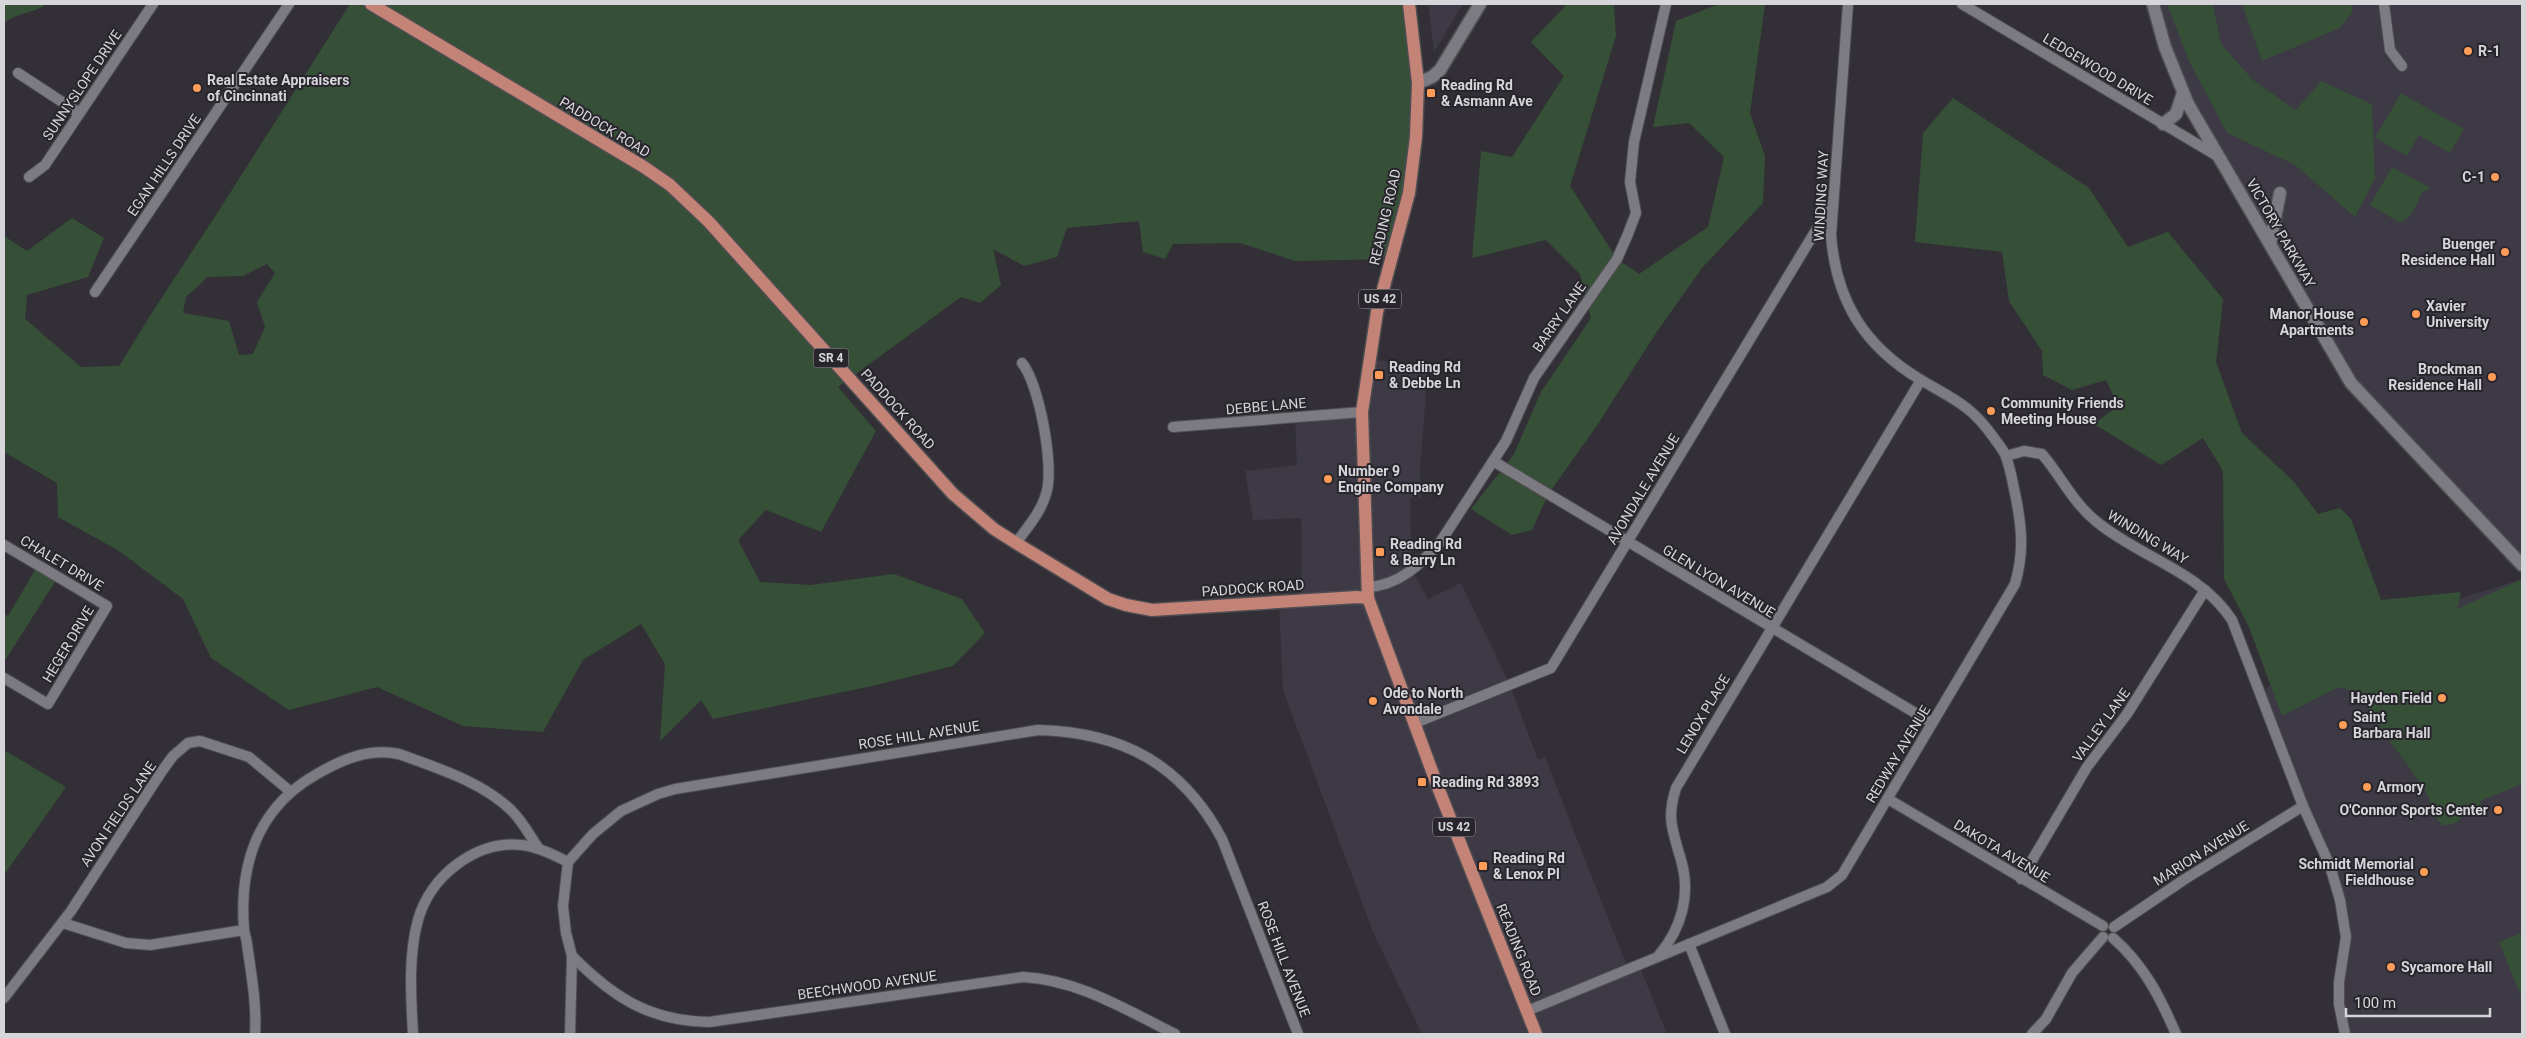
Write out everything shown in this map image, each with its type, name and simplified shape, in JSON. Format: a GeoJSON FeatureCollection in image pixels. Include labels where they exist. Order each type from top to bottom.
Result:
{"type":"FeatureCollection","features":[{"type":"Feature","properties":{"kind":"main road","name":"PADDOCK ROAD"},"geometry":{"type":"LineString","coordinates":[[371,4],[644,167],[670,185],[710,222],[953,494],[988,524],[1016,544],[1108,599],[1152,610],[1357,597],[1367,592]]}},
{"type":"Feature","properties":{"kind":"main road","name":"READING ROAD"},"geometry":{"type":"LineString","coordinates":[[1409,4],[1418,83],[1418,114],[1409,193],[1377,312],[1362,412],[1367,592],[1438,790],[1536,1034]]}},
{"type":"Feature","properties":{"kind":"street","name":"SUNNYSLOPE DRIVE"},"geometry":{"type":"LineString","coordinates":[[29,177],[46,165],[153,4]]}},
{"type":"Feature","properties":{"kind":"street","name":"EGAN HILLS DRIVE"},"geometry":{"type":"LineString","coordinates":[[95,292],[288,4]]}},
{"type":"Feature","properties":{"kind":"street"},"geometry":{"type":"LineString","coordinates":[[1418,83],[1432,77],[1440,70],[1480,4]]}},
{"type":"Feature","properties":{"kind":"street","name":"BARRY LANE"},"geometry":{"type":"LineString","coordinates":[[1367,592],[1401,577],[1429,555],[1452,526],[1514,427],[1518,411],[1534,378],[1617,259],[1636,212],[1630,182],[1634,142],[1666,4]]}},
{"type":"Feature","properties":{"kind":"street","name":"WINDING WAY"},"geometry":{"type":"LineString","coordinates":[[1848,4],[1831,235],[1832,253],[1847,304],[1864,332],[1881,351],[1921,380],[1938,388],[1972,411],[2006,456],[2024,451],[2042,454],[2072,497],[2097,522],[2193,580],[2225,609],[2241,640],[2303,806],[2330,866],[2345,921],[2345,952],[2339,982],[2339,1004],[2345,1034]]}},
{"type":"Feature","properties":{"kind":"street","name":"LEDGEWOOD DRIVE"},"geometry":{"type":"LineString","coordinates":[[1962,4],[2220,157]]}},
{"type":"Feature","properties":{"kind":"street","name":"VICTORY PARKWAY"},"geometry":{"type":"LineString","coordinates":[[2153,4],[2165,47],[2183,93],[2203,132],[2220,157],[2351,383],[2522,566]]}},
{"type":"Feature","properties":{"kind":"street"},"geometry":{"type":"LineString","coordinates":[[2384,4],[2390,50],[2402,66]]}},
{"type":"Feature","properties":{"kind":"street"},"geometry":{"type":"LineString","coordinates":[[18,73],[79,114]]}},
{"type":"Feature","properties":{"kind":"street"},"geometry":{"type":"LineString","coordinates":[[2163,124],[2176,114],[2181,104],[2183,93]]}},
{"type":"Feature","properties":{"kind":"street"},"geometry":{"type":"LineString","coordinates":[[2270,244],[2280,193]]}},
{"type":"Feature","properties":{"kind":"street","name":"AVONDALE AVENUE"},"geometry":{"type":"LineString","coordinates":[[1415,723],[1551,668],[1835,200]]}},
{"type":"Feature","properties":{"kind":"street"},"geometry":{"type":"LineString","coordinates":[[1016,544],[1042,504],[1049,482],[1042,420],[1029,372],[1022,362]]}},
{"type":"Feature","properties":{"kind":"street","name":"LENOX PLACE"},"geometry":{"type":"LineString","coordinates":[[1657,957],[1673,936],[1684,905],[1685,875],[1670,828],[1670,814],[1676,788],[1921,380]]}},
{"type":"Feature","properties":{"kind":"street","name":"DEBBE LANE"},"geometry":{"type":"LineString","coordinates":[[1173,427],[1362,412]]}},
{"type":"Feature","properties":{"kind":"street","name":"REDWAY AVENUE"},"geometry":{"type":"LineString","coordinates":[[1657,957],[1827,888],[1842,875],[2010,596],[2020,566],[2023,540],[2006,456]]}},
{"type":"Feature","properties":{"kind":"street","name":"GLEN LYON AVENUE"},"geometry":{"type":"LineString","coordinates":[[1493,461],[1932,723]]}},
{"type":"Feature","properties":{"kind":"street","name":"CHALET DRIVE"},"geometry":{"type":"LineString","coordinates":[[4,544],[107,606]]}},
{"type":"Feature","properties":{"kind":"street","name":"VALLEY LANE"},"geometry":{"type":"LineString","coordinates":[[2021,879],[2087,767],[2128,714],[2205,590]]}},
{"type":"Feature","properties":{"kind":"street","name":"HEGER DRIVE"},"geometry":{"type":"LineString","coordinates":[[4,678],[48,704],[107,606]]}},
{"type":"Feature","properties":{"kind":"street","name":"ROSE HILL AVENUE"},"geometry":{"type":"LineString","coordinates":[[568,862],[594,834],[621,811],[651,797],[675,789],[1038,730],[1062,731],[1095,736],[1133,749],[1153,760],[1182,783],[1202,805],[1222,840],[1298,1034]]}},
{"type":"Feature","properties":{"kind":"street","name":"AVON FIELDS LANE"},"geometry":{"type":"LineString","coordinates":[[4,998],[63,923],[162,771],[173,756],[188,743],[200,741],[249,757],[291,792]]}},
{"type":"Feature","properties":{"kind":"street"},"geometry":{"type":"LineString","coordinates":[[255,1034],[255,1006],[244,930],[245,881],[251,848],[264,823],[291,792],[326,769],[363,754],[386,752],[399,754],[476,786],[502,802],[522,822],[539,849]]}},
{"type":"Feature","properties":{"kind":"street","name":"DAKOTA AVENUE"},"geometry":{"type":"LineString","coordinates":[[1888,799],[2021,879],[2106,934],[2138,964],[2151,982],[2176,1034]]}},
{"type":"Feature","properties":{"kind":"street","name":"MARION AVENUE"},"geometry":{"type":"LineString","coordinates":[[2106,934],[2116,934],[2114,927],[2177,884],[2303,806]]}},
{"type":"Feature","properties":{"kind":"street"},"geometry":{"type":"LineString","coordinates":[[413,1034],[412,994],[415,933],[422,907],[432,889],[455,865],[478,852],[514,845],[539,849],[568,862],[564,920],[572,956],[570,1034]]}},
{"type":"Feature","properties":{"kind":"street"},"geometry":{"type":"LineString","coordinates":[[63,923],[126,943],[150,945],[244,930]]}},
{"type":"Feature","properties":{"kind":"street"},"geometry":{"type":"LineString","coordinates":[[2032,1034],[2046,1019],[2072,973],[2106,934]]}},
{"type":"Feature","properties":{"kind":"street"},"geometry":{"type":"LineString","coordinates":[[1689,944],[1725,1034]]}},
{"type":"Feature","properties":{"kind":"street","name":"BEECHWOOD AVENUE"},"geometry":{"type":"LineString","coordinates":[[572,956],[601,982],[629,1003],[654,1014],[681,1020],[709,1022],[1023,977],[1045,979],[1085,990],[1175,1034]]}},
{"type":"Feature","properties":{"kind":"street"},"geometry":{"type":"LineString","coordinates":[[1527,1011],[1657,957]]}},
{"type":"Feature","properties":{"kind":"shaded area"},"geometry":{"type":"Polygon","coordinates":[[[1428,4],[1463,4],[1434,52],[1428,4]]]}},
{"type":"Feature","properties":{"kind":"shaded area","name":"Xavier University"},"geometry":{"type":"Polygon","coordinates":[[[2153,4],[2522,4],[2522,565],[2372,408],[2203,132],[2153,4]]]}},
{"type":"Feature","properties":{"kind":"shaded area"},"geometry":{"type":"Polygon","coordinates":[[[1369,359],[1428,367],[1420,470],[1421,497],[1410,498],[1412,570],[1428,599],[1461,583],[1510,685],[1538,760],[1545,757],[1628,969],[1639,965],[1667,1034],[1422,1034],[1373,932],[1283,690],[1279,602],[1302,600],[1301,518],[1253,520],[1245,471],[1297,465],[1295,417],[1362,412],[1369,359]]]}},
{"type":"Feature","properties":{"kind":"shaded area"},"geometry":{"type":"Polygon","coordinates":[[[2522,579],[2522,1034],[2345,1034],[2342,1022],[2345,921],[2260,691],[2409,615],[2522,579]]]}},
{"type":"Feature","properties":{"kind":"green space"},"geometry":{"type":"Polygon","coordinates":[[[4,4],[47,4],[36,10],[9,19],[4,23],[4,4]]]}},
{"type":"Feature","properties":{"kind":"green space"},"geometry":{"type":"Polygon","coordinates":[[[350,4],[1409,4],[1418,114],[1393,259],[1295,261],[1240,243],[1173,244],[1165,259],[1143,252],[1139,221],[1067,228],[1057,257],[1024,266],[993,249],[1001,285],[980,303],[961,297],[838,387],[876,431],[821,532],[766,510],[738,540],[760,582],[810,585],[894,574],[962,599],[985,633],[953,666],[872,686],[713,719],[701,700],[660,741],[665,664],[641,624],[583,660],[543,732],[463,726],[377,687],[289,710],[211,658],[183,599],[119,551],[58,517],[57,483],[4,452],[4,236],[27,251],[72,218],[104,238],[88,277],[27,295],[25,319],[81,367],[119,366],[350,4]],[[267,264],[243,276],[208,277],[186,297],[183,313],[229,321],[239,355],[253,354],[265,327],[257,302],[275,273],[267,264]]]}},
{"type":"Feature","properties":{"kind":"green space"},"geometry":{"type":"Polygon","coordinates":[[[1567,4],[1614,4],[1616,36],[1570,186],[1617,259],[1639,274],[1708,227],[1724,157],[1689,123],[1653,127],[1676,21],[1719,4],[1765,4],[1750,113],[1765,156],[1763,203],[1702,268],[1656,333],[1598,424],[1549,493],[1532,530],[1512,535],[1471,509],[1514,454],[1541,392],[1591,318],[1580,274],[1546,240],[1472,258],[1481,151],[1512,157],[1564,76],[1531,42],[1567,4]]]}},
{"type":"Feature","properties":{"kind":"green space"},"geometry":{"type":"Polygon","coordinates":[[[2167,4],[2213,4],[2221,44],[2253,80],[2296,110],[2321,81],[2372,104],[2375,179],[2355,217],[2295,165],[2227,133],[2189,61],[2167,4]]]}},
{"type":"Feature","properties":{"kind":"green space"},"geometry":{"type":"Polygon","coordinates":[[[2242,4],[2352,4],[2352,13],[2340,28],[2262,61],[2242,4]]]}},
{"type":"Feature","properties":{"kind":"green space"},"geometry":{"type":"Polygon","coordinates":[[[2401,93],[2464,129],[2450,153],[2419,135],[2407,156],[2375,138],[2401,93]]]}},
{"type":"Feature","properties":{"kind":"green space"},"geometry":{"type":"Polygon","coordinates":[[[1953,98],[2089,188],[2128,247],[2168,232],[2223,299],[2216,362],[2242,433],[2294,482],[2318,514],[2340,508],[2351,519],[2381,600],[2461,592],[2457,609],[2520,580],[2522,582],[2522,784],[2480,801],[2482,807],[2466,813],[2456,823],[2444,826],[2437,819],[2424,789],[2382,730],[2359,693],[2339,687],[2282,716],[2249,627],[2224,579],[2223,471],[2203,438],[2161,465],[2094,424],[2118,406],[2106,380],[2072,390],[2043,375],[2042,351],[2009,301],[2002,252],[1915,242],[1923,133],[1953,98]]]}},
{"type":"Feature","properties":{"kind":"green space"},"geometry":{"type":"Polygon","coordinates":[[[2392,167],[2431,188],[2422,192],[2412,213],[2400,223],[2370,205],[2392,167]]]}},
{"type":"Feature","properties":{"kind":"green space"},"geometry":{"type":"Polygon","coordinates":[[[38,565],[58,577],[4,662],[4,614],[8,616],[38,565]]]}},
{"type":"Feature","properties":{"kind":"green space"},"geometry":{"type":"Polygon","coordinates":[[[4,750],[66,787],[4,875],[4,750]]]}},
{"type":"Feature","properties":{"kind":"green space"},"geometry":{"type":"Polygon","coordinates":[[[2522,933],[2522,999],[2499,942],[2522,933]]]}},
{"type":"Feature","properties":{"kind":"place","name":"R-1"},"geometry":{"type":"Point","coordinates":[2468,51]}},
{"type":"Feature","properties":{"kind":"place","name":"Real Estate Appraisers of Cincinnati"},"geometry":{"type":"Point","coordinates":[197,88]}},
{"type":"Feature","properties":{"kind":"place","name":"Reading Rd & Asmann Ave"},"geometry":{"type":"Point","coordinates":[1431,93]}},
{"type":"Feature","properties":{"kind":"place","name":"C-1"},"geometry":{"type":"Point","coordinates":[2495,177]}},
{"type":"Feature","properties":{"kind":"place","name":"Buenger Residence Hall"},"geometry":{"type":"Point","coordinates":[2505,252]}},
{"type":"Feature","properties":{"kind":"place","name":"Xavier University"},"geometry":{"type":"Point","coordinates":[2416,314]}},
{"type":"Feature","properties":{"kind":"place","name":"Manor House Apartments"},"geometry":{"type":"Point","coordinates":[2364,322]}},
{"type":"Feature","properties":{"kind":"place","name":"Reading Rd & Debbe Ln"},"geometry":{"type":"Point","coordinates":[1379,375]}},
{"type":"Feature","properties":{"kind":"place","name":"Brockman Residence Hall"},"geometry":{"type":"Point","coordinates":[2492,377]}},
{"type":"Feature","properties":{"kind":"place","name":"Community Friends Meeting House"},"geometry":{"type":"Point","coordinates":[1991,411]}},
{"type":"Feature","properties":{"kind":"place","name":"Number 9 Engine Company"},"geometry":{"type":"Point","coordinates":[1328,479]}},
{"type":"Feature","properties":{"kind":"place","name":"Reading Rd & Barry Ln"},"geometry":{"type":"Point","coordinates":[1380,552]}},
{"type":"Feature","properties":{"kind":"place","name":"Hayden Field"},"geometry":{"type":"Point","coordinates":[2442,698]}},
{"type":"Feature","properties":{"kind":"place","name":"Ode to North Avondale"},"geometry":{"type":"Point","coordinates":[1373,701]}},
{"type":"Feature","properties":{"kind":"place","name":"Saint Barbara Hall"},"geometry":{"type":"Point","coordinates":[2343,725]}},
{"type":"Feature","properties":{"kind":"place","name":"Reading Rd 3893"},"geometry":{"type":"Point","coordinates":[1422,782]}},
{"type":"Feature","properties":{"kind":"place","name":"Armory"},"geometry":{"type":"Point","coordinates":[2367,787]}},
{"type":"Feature","properties":{"kind":"place","name":"O'Connor Sports Center"},"geometry":{"type":"Point","coordinates":[2498,810]}},
{"type":"Feature","properties":{"kind":"place","name":"Reading Rd & Lenox Pl"},"geometry":{"type":"Point","coordinates":[1483,866]}},
{"type":"Feature","properties":{"kind":"place","name":"Schmidt Memorial Fieldhouse"},"geometry":{"type":"Point","coordinates":[2424,872]}},
{"type":"Feature","properties":{"kind":"place","name":"Sycamore Hall"},"geometry":{"type":"Point","coordinates":[2391,967]}}]}
